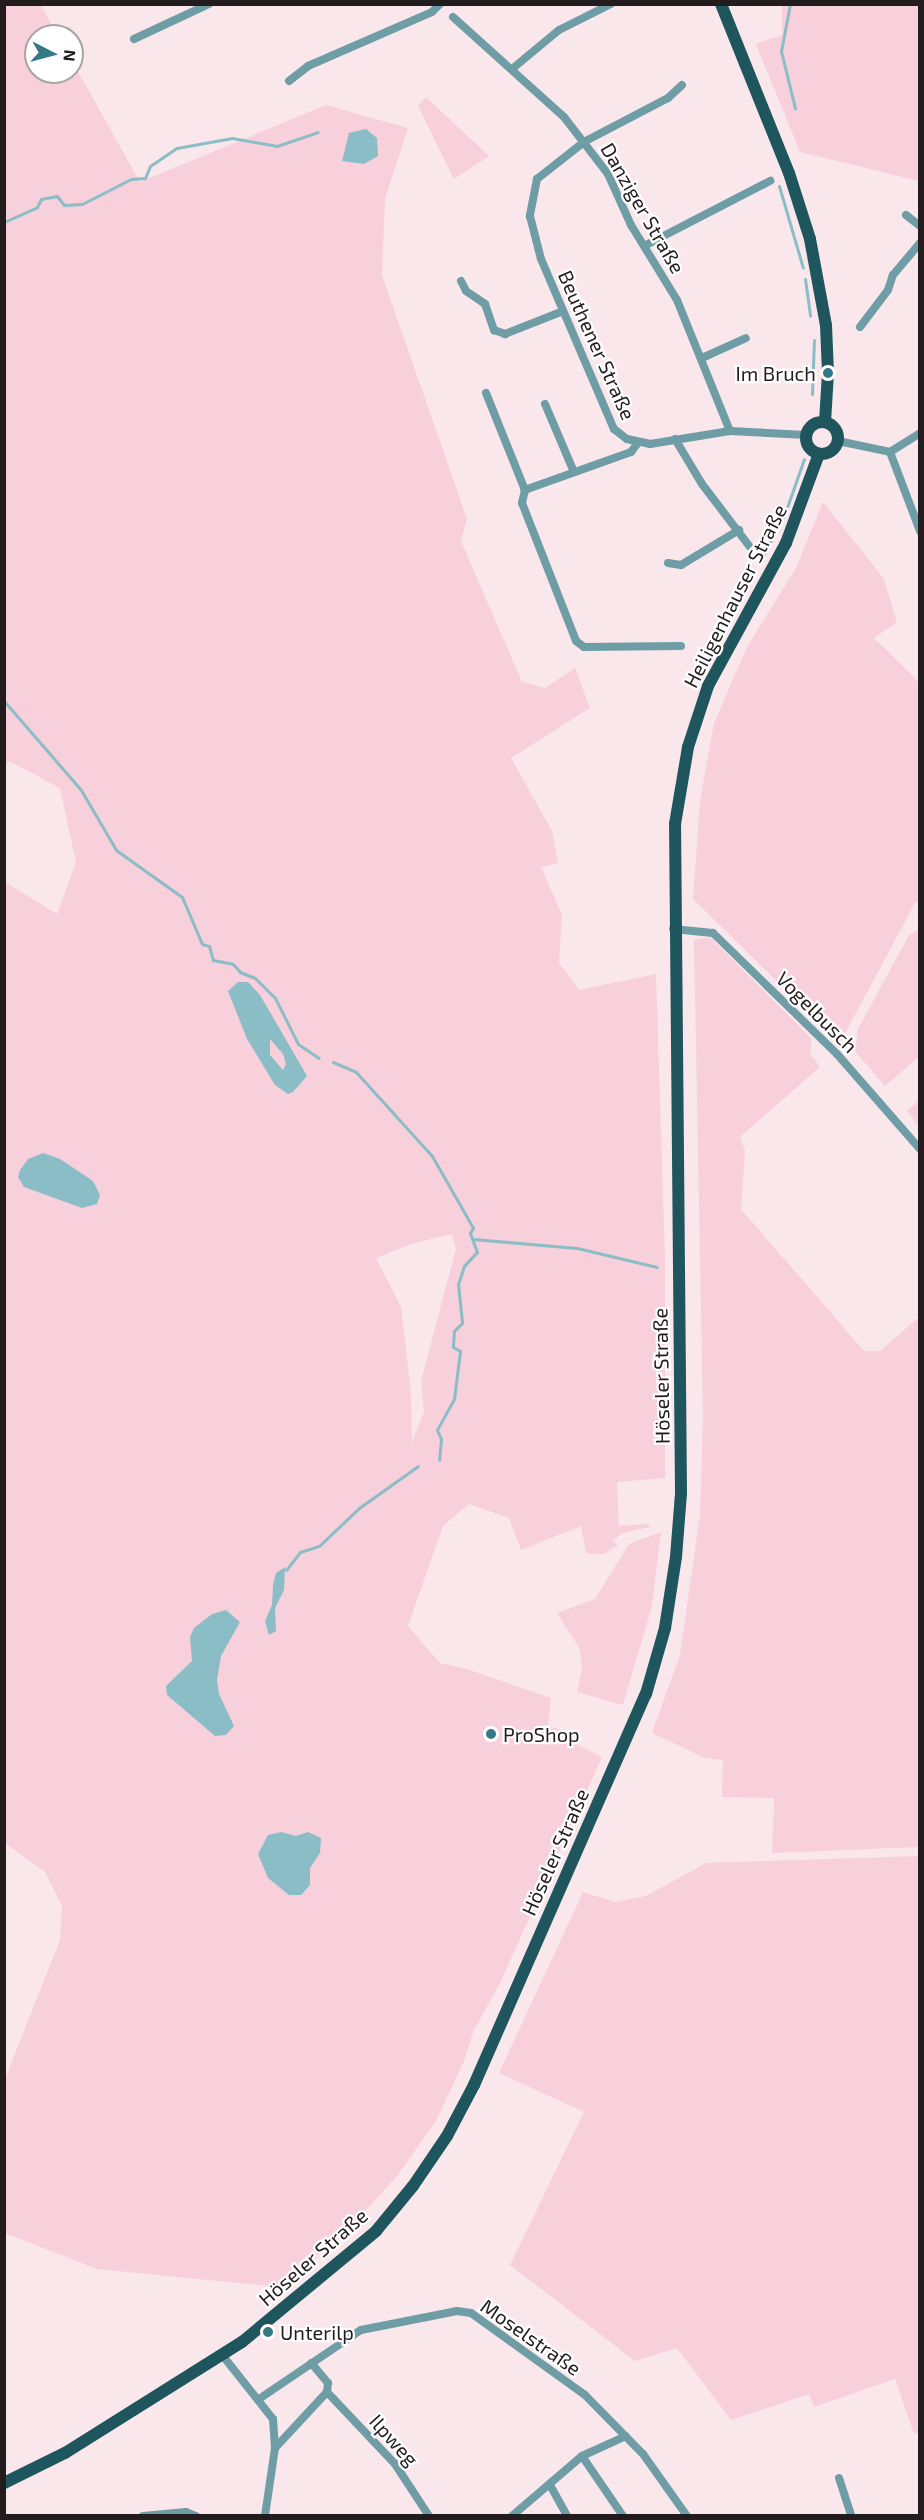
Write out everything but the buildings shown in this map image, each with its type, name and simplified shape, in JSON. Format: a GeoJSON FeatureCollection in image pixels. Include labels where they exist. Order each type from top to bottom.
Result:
{"type":"FeatureCollection","features":[{"type":"Feature","properties":{"kind":"main road"},"geometry":{"type":"LineString","coordinates":[[721,4],[789,173],[810,239],[826,325],[825,422]]}},
{"type":"Feature","properties":{"kind":"main road"},"geometry":{"type":"LineString","coordinates":[[825,422],[835,429],[838,441],[830,452],[819,454],[809,448],[806,435],[813,424],[825,422]]}},
{"type":"Feature","properties":{"kind":"main road","name":"Heiligenhauser Straße"},"geometry":{"type":"LineString","coordinates":[[675,1007],[675,824],[694,725],[727,646],[786,543],[819,454]]}},
{"type":"Feature","properties":{"kind":"main road","name":"Höseler Straße"},"geometry":{"type":"LineString","coordinates":[[4,2483],[65,2453],[223,2356],[376,2231],[447,2136],[646,1694],[665,1628],[676,1557],[681,1493],[675,1007]]}},
{"type":"Feature","properties":{"kind":"street"},"geometry":{"type":"LineString","coordinates":[[134,39],[209,4]]}},
{"type":"Feature","properties":{"kind":"street"},"geometry":{"type":"LineString","coordinates":[[512,69],[559,30],[611,4]]}},
{"type":"Feature","properties":{"kind":"street"},"geometry":{"type":"LineString","coordinates":[[290,81],[308,66],[440,5]]}},
{"type":"Feature","properties":{"kind":"street","name":"Danziger Straße"},"geometry":{"type":"LineString","coordinates":[[453,17],[564,117],[608,174],[631,225],[662,271],[702,358],[730,431]]}},
{"type":"Feature","properties":{"kind":"street","name":"Beuthener Straße"},"geometry":{"type":"LineString","coordinates":[[682,85],[668,98],[584,142],[537,178],[531,201],[532,233],[614,429],[637,444],[730,431],[806,435]]}},
{"type":"Feature","properties":{"kind":"street"},"geometry":{"type":"LineString","coordinates":[[646,245],[771,181]]}},
{"type":"Feature","properties":{"kind":"street"},"geometry":{"type":"LineString","coordinates":[[906,215],[920,226]]}},
{"type":"Feature","properties":{"kind":"street"},"geometry":{"type":"LineString","coordinates":[[860,327],[888,290],[892,275],[919,244]]}},
{"type":"Feature","properties":{"kind":"street"},"geometry":{"type":"LineString","coordinates":[[461,281],[466,291],[485,304],[494,330],[505,334],[563,311]]}},
{"type":"Feature","properties":{"kind":"street"},"geometry":{"type":"LineString","coordinates":[[702,358],[746,338]]}},
{"type":"Feature","properties":{"kind":"street"},"geometry":{"type":"LineString","coordinates":[[486,393],[525,490],[522,503],[527,523],[576,641],[584,647],[681,646]]}},
{"type":"Feature","properties":{"kind":"street"},"geometry":{"type":"LineString","coordinates":[[545,404],[574,472]]}},
{"type":"Feature","properties":{"kind":"street"},"geometry":{"type":"LineString","coordinates":[[838,441],[890,452],[920,433]]}},
{"type":"Feature","properties":{"kind":"street"},"geometry":{"type":"LineString","coordinates":[[675,439],[702,484],[750,546]]}},
{"type":"Feature","properties":{"kind":"street"},"geometry":{"type":"LineString","coordinates":[[525,490],[632,452],[637,444]]}},
{"type":"Feature","properties":{"kind":"street"},"geometry":{"type":"LineString","coordinates":[[890,452],[920,531]]}},
{"type":"Feature","properties":{"kind":"street"},"geometry":{"type":"LineString","coordinates":[[668,563],[681,565],[739,530]]}},
{"type":"Feature","properties":{"kind":"street","name":"Vogelbusch"},"geometry":{"type":"LineString","coordinates":[[674,928],[713,933],[837,1054],[920,1149]]}},
{"type":"Feature","properties":{"kind":"street","name":"Moselstraße"},"geometry":{"type":"LineString","coordinates":[[259,2399],[361,2330],[457,2311],[471,2313],[585,2395],[626,2436],[687,2516]]}},
{"type":"Feature","properties":{"kind":"street"},"geometry":{"type":"LineString","coordinates":[[223,2356],[273,2419],[275,2448],[265,2516]]}},
{"type":"Feature","properties":{"kind":"street"},"geometry":{"type":"LineString","coordinates":[[275,2448],[327,2392],[328,2383],[311,2363]]}},
{"type":"Feature","properties":{"kind":"street","name":"Ilpweg"},"geometry":{"type":"LineString","coordinates":[[327,2392],[395,2464],[429,2516]]}},
{"type":"Feature","properties":{"kind":"street"},"geometry":{"type":"LineString","coordinates":[[514,2515],[582,2456],[626,2436]]}},
{"type":"Feature","properties":{"kind":"street"},"geometry":{"type":"LineString","coordinates":[[582,2456],[623,2516]]}},
{"type":"Feature","properties":{"kind":"street"},"geometry":{"type":"LineString","coordinates":[[839,2478],[851,2516]]}},
{"type":"Feature","properties":{"kind":"street"},"geometry":{"type":"LineString","coordinates":[[550,2485],[567,2516]]}},
{"type":"Feature","properties":{"kind":"street"},"geometry":{"type":"LineString","coordinates":[[143,2516],[186,2512],[196,2516]]}},
{"type":"Feature","properties":{"kind":"shaded area"},"geometry":{"type":"Polygon","coordinates":[[[40,4],[51,24],[24,24],[24,84],[84,82],[140,182],[326,105],[408,128],[385,199],[382,275],[467,519],[461,541],[522,682],[545,688],[575,668],[590,708],[511,758],[552,831],[558,863],[541,867],[562,915],[559,963],[579,990],[656,974],[665,1256],[665,1478],[617,1482],[619,1526],[649,1524],[650,1527],[622,1533],[613,1541],[618,1545],[604,1554],[586,1553],[581,1526],[521,1550],[509,1518],[469,1504],[443,1526],[408,1626],[440,1663],[467,1669],[551,1698],[548,1725],[577,1737],[576,1744],[602,1757],[500,1983],[474,2030],[464,2061],[436,2121],[397,2176],[345,2233],[280,2287],[97,2269],[5,2233],[5,2079],[60,1940],[62,1906],[45,1872],[5,1843],[5,882],[57,914],[76,862],[60,788],[9,761],[5,765],[4,5],[40,4]],[[452,1234],[414,1243],[376,1258],[401,1307],[411,1392],[412,1442],[424,1412],[421,1381],[456,1249],[452,1234]]]}},
{"type":"Feature","properties":{"kind":"shaded area"},"geometry":{"type":"Polygon","coordinates":[[[782,5],[919,5],[919,181],[800,152],[756,44],[782,35],[782,5]]]}},
{"type":"Feature","properties":{"kind":"shaded area"},"geometry":{"type":"Polygon","coordinates":[[[426,97],[489,156],[454,179],[418,106],[426,97]]]}},
{"type":"Feature","properties":{"kind":"shaded area"},"geometry":{"type":"Polygon","coordinates":[[[823,502],[884,579],[897,622],[874,638],[920,683],[919,902],[915,903],[840,1043],[693,899],[700,801],[714,723],[747,647],[796,568],[823,502]]]}},
{"type":"Feature","properties":{"kind":"shaded area"},"geometry":{"type":"Polygon","coordinates":[[[919,929],[919,1057],[885,1086],[855,1051],[858,1029],[909,935],[919,929]]]}},
{"type":"Feature","properties":{"kind":"shaded area"},"geometry":{"type":"Polygon","coordinates":[[[710,937],[812,1039],[810,1053],[820,1067],[740,1137],[745,1151],[741,1209],[864,1351],[880,1351],[919,1317],[919,1847],[772,1853],[774,1798],[722,1797],[723,1760],[705,1758],[652,1733],[680,1655],[700,1515],[703,1417],[694,940],[710,937]]]}},
{"type":"Feature","properties":{"kind":"shaded area"},"geometry":{"type":"Polygon","coordinates":[[[919,1100],[919,1126],[907,1111],[919,1100]]]}},
{"type":"Feature","properties":{"kind":"shaded area"},"geometry":{"type":"Polygon","coordinates":[[[661,1532],[652,1606],[623,1705],[577,1692],[582,1670],[580,1649],[557,1613],[595,1599],[629,1544],[661,1532]]]}},
{"type":"Feature","properties":{"kind":"shaded area"},"geometry":{"type":"Polygon","coordinates":[[[919,1856],[919,2432],[914,2434],[895,2379],[814,2407],[809,2394],[731,2420],[677,2348],[635,2361],[510,2265],[584,2112],[499,2073],[583,1892],[615,1902],[646,1896],[706,1863],[919,1856]]]}},
{"type":"Feature","properties":{"kind":"water"},"geometry":{"type":"Polygon","coordinates":[[[366,129],[377,138],[378,156],[364,164],[342,161],[349,133],[366,129]]]}},
{"type":"Feature","properties":{"kind":"water"},"geometry":{"type":"Polygon","coordinates":[[[238,982],[248,982],[260,995],[307,1076],[293,1092],[288,1094],[275,1085],[247,1039],[228,991],[238,982]],[[270,1039],[270,1055],[283,1070],[286,1064],[283,1054],[270,1039]]]}},
{"type":"Feature","properties":{"kind":"water"},"geometry":{"type":"Polygon","coordinates":[[[43,1153],[60,1159],[93,1181],[100,1195],[97,1204],[82,1208],[24,1187],[18,1177],[20,1170],[28,1159],[43,1153]]]}},
{"type":"Feature","properties":{"kind":"water"},"geometry":{"type":"Polygon","coordinates":[[[285,1567],[284,1590],[275,1608],[276,1631],[269,1635],[265,1621],[272,1605],[273,1585],[276,1573],[285,1567]]]}},
{"type":"Feature","properties":{"kind":"water"},"geometry":{"type":"Polygon","coordinates":[[[226,1610],[240,1622],[221,1656],[217,1680],[219,1694],[234,1726],[226,1735],[215,1736],[167,1695],[166,1686],[192,1661],[190,1637],[194,1628],[212,1614],[226,1610]]]}},
{"type":"Feature","properties":{"kind":"water"},"geometry":{"type":"Polygon","coordinates":[[[281,1832],[296,1836],[308,1832],[321,1838],[320,1853],[310,1868],[310,1885],[301,1895],[289,1895],[268,1878],[258,1854],[268,1835],[281,1832]]]}},
{"type":"Feature","properties":{"kind":"waterway"},"geometry":{"type":"LineString","coordinates":[[790,4],[781,51],[795,108]]}},
{"type":"Feature","properties":{"kind":"waterway"},"geometry":{"type":"LineString","coordinates":[[4,222],[37,207],[41,199],[57,196],[64,205],[82,204],[131,179],[145,178],[150,166],[177,148],[232,138],[277,146],[318,132]]}},
{"type":"Feature","properties":{"kind":"waterway"},"geometry":{"type":"LineString","coordinates":[[779,186],[803,268]]}},
{"type":"Feature","properties":{"kind":"waterway"},"geometry":{"type":"LineString","coordinates":[[805,279],[810,316]]}},
{"type":"Feature","properties":{"kind":"waterway"},"geometry":{"type":"LineString","coordinates":[[812,394],[814,340]]}},
{"type":"Feature","properties":{"kind":"waterway"},"geometry":{"type":"LineString","coordinates":[[764,554],[785,513],[804,459]]}},
{"type":"Feature","properties":{"kind":"waterway"},"geometry":{"type":"LineString","coordinates":[[4,701],[81,790],[116,850],[182,897],[202,944],[209,946],[213,960],[233,964],[240,972],[255,978],[275,998],[298,1044],[319,1058]]}},
{"type":"Feature","properties":{"kind":"waterway"},"geometry":{"type":"LineString","coordinates":[[333,1062],[356,1072],[432,1156],[473,1228],[470,1233],[477,1252],[464,1266],[458,1284],[462,1323],[454,1331],[453,1347],[460,1351],[454,1399],[437,1430],[441,1439],[439,1460]]}},
{"type":"Feature","properties":{"kind":"waterway"},"geometry":{"type":"LineString","coordinates":[[473,1239],[577,1248],[657,1267]]}},
{"type":"Feature","properties":{"kind":"waterway"},"geometry":{"type":"LineString","coordinates":[[286,1570],[300,1552],[319,1546],[359,1508],[418,1466]]}},
{"type":"Feature","properties":{"kind":"place","name":"Im Bruch"},"geometry":{"type":"Point","coordinates":[828,373]}},
{"type":"Feature","properties":{"kind":"place","name":"ProShop"},"geometry":{"type":"Point","coordinates":[491,1734]}},
{"type":"Feature","properties":{"kind":"place","name":"Unterilp"},"geometry":{"type":"Point","coordinates":[268,2332]}}]}
